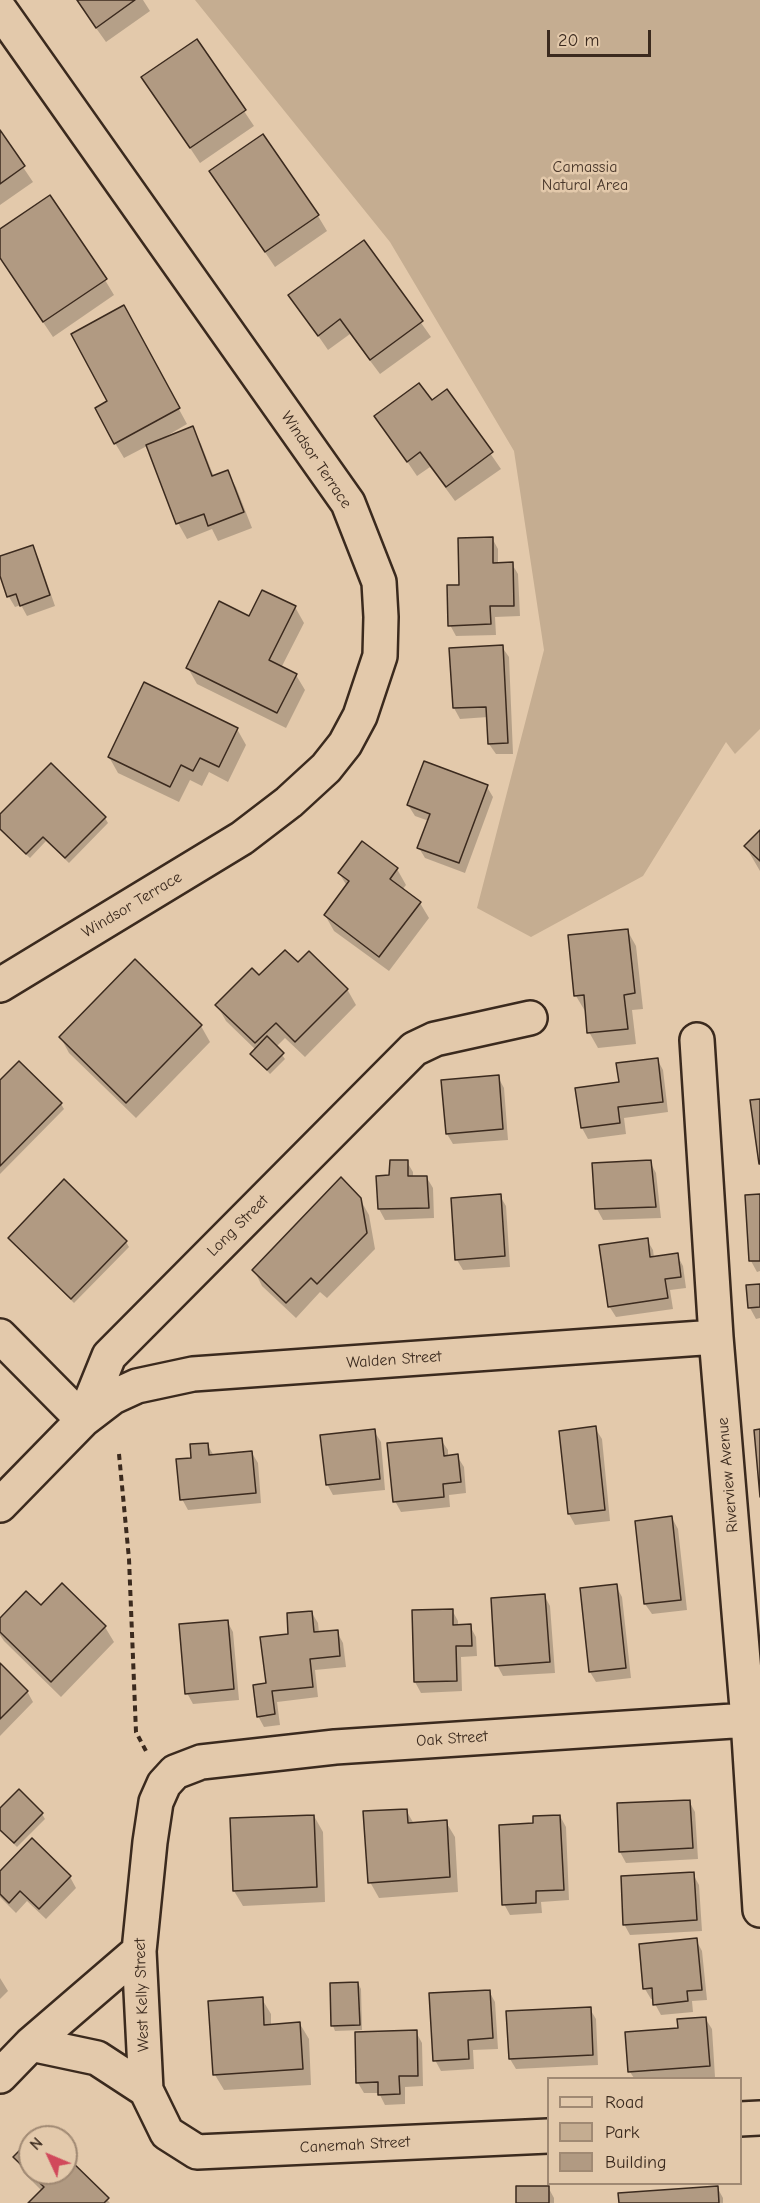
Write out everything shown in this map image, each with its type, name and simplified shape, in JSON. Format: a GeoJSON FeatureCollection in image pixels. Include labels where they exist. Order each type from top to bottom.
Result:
{"type":"FeatureCollection","features":[{"type":"Feature","properties":{"kind":"street","name":"Windsor Terrace"},"geometry":{"type":"LineString","coordinates":[[0,10],[348,503],[379,582],[381,617],[380,656],[360,716],[345,744],[326,768],[289,802],[242,838],[0,985]]}},
{"type":"Feature","properties":{"kind":"street","name":"Long Street"},"geometry":{"type":"LineString","coordinates":[[0,1505],[83,1420],[109,1356],[414,1049],[435,1039],[530,1018]]}},
{"type":"Feature","properties":{"kind":"street","name":"Riverview Avenue"},"geometry":{"type":"LineString","coordinates":[[698,1040],[716,1337],[748,1720],[760,1910]]}},
{"type":"Feature","properties":{"kind":"street"},"geometry":{"type":"LineString","coordinates":[[0,1336],[83,1420]]}},
{"type":"Feature","properties":{"kind":"street","name":"Walden Street"},"geometry":{"type":"LineString","coordinates":[[83,1420],[113,1398],[137,1386],[193,1374],[716,1337]]}},
{"type":"Feature","properties":{"kind":"street","name":"Oak Street"},"geometry":{"type":"LineString","coordinates":[[164,1784],[175,1772],[201,1762],[335,1747],[748,1720]]}},
{"type":"Feature","properties":{"kind":"street","name":"West Kelly Street"},"geometry":{"type":"LineString","coordinates":[[164,1784],[156,1802],[139,1950],[146,2090],[167,2133]]}},
{"type":"Feature","properties":{"kind":"street"},"geometry":{"type":"LineString","coordinates":[[0,2076],[31,2044],[139,1950]]}},
{"type":"Feature","properties":{"kind":"street"},"geometry":{"type":"LineString","coordinates":[[31,2044],[97,2058],[146,2090]]}},
{"type":"Feature","properties":{"kind":"street"},"geometry":{"type":"LineString","coordinates":[[742,2119],[760,2118]]}},
{"type":"Feature","properties":{"kind":"street","name":"Canemah Street"},"geometry":{"type":"LineString","coordinates":[[167,2133],[197,2152],[547,2136]]}},
{"type":"Feature","properties":{"kind":"path"},"geometry":{"type":"LineString","coordinates":[[118,1454],[129,1559],[136,1731],[145,1749]]}},
{"type":"Feature","properties":{"kind":"green space","name":"Camassia Natural Area"},"geometry":{"type":"Polygon","coordinates":[[[195,0],[760,0],[760,729],[735,754],[726,742],[643,876],[531,937],[477,908],[544,650],[514,451],[390,242],[195,0]]]}},
{"type":"Feature","properties":{"kind":"building"},"geometry":{"type":"Polygon","coordinates":[[[77,0],[135,0],[96,28],[77,0]]]}},
{"type":"Feature","properties":{"kind":"building"},"geometry":{"type":"Polygon","coordinates":[[[197,39],[246,110],[190,148],[141,77],[197,39]]]}},
{"type":"Feature","properties":{"kind":"building"},"geometry":{"type":"Polygon","coordinates":[[[0,130],[25,166],[0,184],[0,130]]]}},
{"type":"Feature","properties":{"kind":"building"},"geometry":{"type":"Polygon","coordinates":[[[263,134],[319,215],[265,252],[209,171],[263,134]]]}},
{"type":"Feature","properties":{"kind":"building"},"geometry":{"type":"Polygon","coordinates":[[[50,195],[107,279],[43,322],[0,258],[0,229],[50,195]]]}},
{"type":"Feature","properties":{"kind":"building"},"geometry":{"type":"Polygon","coordinates":[[[364,240],[423,321],[370,360],[340,319],[318,336],[288,295],[364,240]]]}},
{"type":"Feature","properties":{"kind":"building"},"geometry":{"type":"Polygon","coordinates":[[[124,305],[180,408],[114,444],[95,408],[107,401],[71,334],[124,305]]]}},
{"type":"Feature","properties":{"kind":"building"},"geometry":{"type":"Polygon","coordinates":[[[419,383],[432,400],[447,389],[493,452],[446,487],[420,452],[407,462],[374,416],[419,383]]]}},
{"type":"Feature","properties":{"kind":"building"},"geometry":{"type":"Polygon","coordinates":[[[193,426],[212,476],[228,470],[244,512],[208,526],[204,514],[176,524],[146,445],[193,426]]]}},
{"type":"Feature","properties":{"kind":"building"},"geometry":{"type":"Polygon","coordinates":[[[493,537],[493,563],[513,562],[514,606],[490,606],[491,624],[448,626],[447,585],[459,585],[458,538],[493,537]]]}},
{"type":"Feature","properties":{"kind":"building"},"geometry":{"type":"Polygon","coordinates":[[[33,545],[50,595],[20,606],[16,594],[7,597],[0,576],[0,556],[33,545]]]}},
{"type":"Feature","properties":{"kind":"building"},"geometry":{"type":"Polygon","coordinates":[[[262,590],[296,606],[269,660],[297,674],[277,713],[186,668],[219,601],[249,616],[262,590]]]}},
{"type":"Feature","properties":{"kind":"building"},"geometry":{"type":"Polygon","coordinates":[[[503,645],[508,743],[488,744],[486,707],[453,708],[449,648],[503,645]]]}},
{"type":"Feature","properties":{"kind":"building"},"geometry":{"type":"Polygon","coordinates":[[[144,682],[238,728],[219,767],[200,758],[193,771],[181,765],[170,787],[108,757],[144,682]]]}},
{"type":"Feature","properties":{"kind":"building"},"geometry":{"type":"Polygon","coordinates":[[[424,761],[488,785],[459,863],[417,848],[430,814],[407,805],[424,761]]]}},
{"type":"Feature","properties":{"kind":"building"},"geometry":{"type":"Polygon","coordinates":[[[51,763],[106,817],[65,858],[43,837],[26,854],[0,829],[0,814],[51,763]]]}},
{"type":"Feature","properties":{"kind":"building"},"geometry":{"type":"Polygon","coordinates":[[[760,830],[760,861],[744,846],[760,830]]]}},
{"type":"Feature","properties":{"kind":"building"},"geometry":{"type":"Polygon","coordinates":[[[362,841],[398,868],[390,879],[421,902],[379,957],[324,915],[349,881],[338,873],[362,841]]]}},
{"type":"Feature","properties":{"kind":"building"},"geometry":{"type":"Polygon","coordinates":[[[628,929],[635,993],[624,995],[628,1029],[587,1033],[584,995],[574,996],[568,935],[628,929]]]}},
{"type":"Feature","properties":{"kind":"building"},"geometry":{"type":"Polygon","coordinates":[[[285,950],[298,962],[309,951],[348,989],[295,1042],[276,1023],[255,1043],[215,1005],[252,968],[259,975],[285,950]]]}},
{"type":"Feature","properties":{"kind":"building"},"geometry":{"type":"Polygon","coordinates":[[[135,959],[202,1025],[126,1103],[59,1037],[135,959]]]}},
{"type":"Feature","properties":{"kind":"building"},"geometry":{"type":"Polygon","coordinates":[[[267,1036],[284,1053],[267,1070],[250,1054],[267,1036]]]}},
{"type":"Feature","properties":{"kind":"building"},"geometry":{"type":"Polygon","coordinates":[[[658,1058],[663,1102],[618,1107],[620,1123],[581,1128],[575,1088],[619,1082],[616,1063],[658,1058]]]}},
{"type":"Feature","properties":{"kind":"building"},"geometry":{"type":"Polygon","coordinates":[[[19,1061],[62,1103],[0,1166],[0,1080],[19,1061]]]}},
{"type":"Feature","properties":{"kind":"building"},"geometry":{"type":"Polygon","coordinates":[[[499,1075],[503,1129],[446,1134],[441,1080],[499,1075]]]}},
{"type":"Feature","properties":{"kind":"building"},"geometry":{"type":"Polygon","coordinates":[[[760,1099],[760,1164],[759,1164],[750,1100],[760,1099]]]}},
{"type":"Feature","properties":{"kind":"building"},"geometry":{"type":"Polygon","coordinates":[[[390,1160],[408,1160],[408,1176],[427,1176],[429,1208],[378,1209],[376,1176],[389,1175],[390,1160]]]}},
{"type":"Feature","properties":{"kind":"building"},"geometry":{"type":"Polygon","coordinates":[[[651,1160],[656,1207],[595,1209],[592,1163],[651,1160]]]}},
{"type":"Feature","properties":{"kind":"building"},"geometry":{"type":"Polygon","coordinates":[[[341,1177],[361,1198],[367,1233],[317,1284],[311,1278],[286,1303],[252,1270],[341,1177]]]}},
{"type":"Feature","properties":{"kind":"building"},"geometry":{"type":"Polygon","coordinates":[[[64,1179],[127,1241],[71,1299],[8,1238],[64,1179]]]}},
{"type":"Feature","properties":{"kind":"building"},"geometry":{"type":"Polygon","coordinates":[[[501,1194],[505,1256],[455,1260],[451,1198],[501,1194]]]}},
{"type":"Feature","properties":{"kind":"building"},"geometry":{"type":"Polygon","coordinates":[[[760,1194],[760,1261],[749,1261],[745,1195],[760,1194]]]}},
{"type":"Feature","properties":{"kind":"building"},"geometry":{"type":"Polygon","coordinates":[[[648,1238],[650,1257],[678,1253],[681,1277],[665,1279],[668,1298],[608,1307],[599,1245],[648,1238]]]}},
{"type":"Feature","properties":{"kind":"building"},"geometry":{"type":"Polygon","coordinates":[[[760,1284],[760,1307],[748,1308],[746,1285],[760,1284]]]}},
{"type":"Feature","properties":{"kind":"building"},"geometry":{"type":"Polygon","coordinates":[[[596,1426],[605,1510],[568,1514],[559,1431],[596,1426]]]}},
{"type":"Feature","properties":{"kind":"building"},"geometry":{"type":"Polygon","coordinates":[[[375,1429],[380,1479],[326,1485],[320,1435],[375,1429]]]}},
{"type":"Feature","properties":{"kind":"building"},"geometry":{"type":"Polygon","coordinates":[[[760,1429],[760,1497],[754,1430],[760,1429]]]}},
{"type":"Feature","properties":{"kind":"building"},"geometry":{"type":"Polygon","coordinates":[[[442,1438],[444,1456],[458,1454],[461,1482],[443,1484],[444,1497],[393,1502],[387,1443],[442,1438]]]}},
{"type":"Feature","properties":{"kind":"building"},"geometry":{"type":"Polygon","coordinates":[[[208,1443],[209,1455],[252,1451],[256,1493],[180,1500],[176,1459],[191,1458],[190,1444],[208,1443]]]}},
{"type":"Feature","properties":{"kind":"building"},"geometry":{"type":"Polygon","coordinates":[[[672,1516],[681,1600],[644,1604],[635,1521],[672,1516]]]}},
{"type":"Feature","properties":{"kind":"building"},"geometry":{"type":"Polygon","coordinates":[[[62,1583],[106,1626],[51,1682],[0,1632],[0,1618],[26,1591],[41,1605],[62,1583]]]}},
{"type":"Feature","properties":{"kind":"building"},"geometry":{"type":"Polygon","coordinates":[[[617,1584],[626,1668],[589,1672],[580,1588],[617,1584]]]}},
{"type":"Feature","properties":{"kind":"building"},"geometry":{"type":"Polygon","coordinates":[[[545,1594],[550,1662],[495,1666],[491,1598],[545,1594]]]}},
{"type":"Feature","properties":{"kind":"building"},"geometry":{"type":"Polygon","coordinates":[[[453,1609],[453,1625],[471,1624],[472,1646],[456,1646],[457,1681],[414,1682],[412,1610],[453,1609]]]}},
{"type":"Feature","properties":{"kind":"building"},"geometry":{"type":"Polygon","coordinates":[[[312,1611],[314,1632],[338,1630],[340,1656],[310,1659],[313,1687],[272,1691],[275,1714],[257,1717],[253,1685],[266,1683],[260,1637],[288,1634],[287,1613],[312,1611]]]}},
{"type":"Feature","properties":{"kind":"building"},"geometry":{"type":"Polygon","coordinates":[[[228,1620],[234,1689],[185,1694],[179,1624],[228,1620]]]}},
{"type":"Feature","properties":{"kind":"building"},"geometry":{"type":"Polygon","coordinates":[[[0,1663],[28,1691],[0,1719],[0,1663]]]}},
{"type":"Feature","properties":{"kind":"building"},"geometry":{"type":"Polygon","coordinates":[[[19,1789],[43,1813],[14,1843],[0,1830],[0,1808],[19,1789]]]}},
{"type":"Feature","properties":{"kind":"building"},"geometry":{"type":"Polygon","coordinates":[[[690,1800],[693,1848],[619,1852],[617,1803],[690,1800]]]}},
{"type":"Feature","properties":{"kind":"building"},"geometry":{"type":"Polygon","coordinates":[[[407,1809],[408,1823],[447,1820],[450,1877],[368,1883],[363,1811],[407,1809]]]}},
{"type":"Feature","properties":{"kind":"building"},"geometry":{"type":"Polygon","coordinates":[[[314,1815],[317,1887],[233,1891],[230,1818],[314,1815]]]}},
{"type":"Feature","properties":{"kind":"building"},"geometry":{"type":"Polygon","coordinates":[[[560,1815],[564,1890],[536,1891],[536,1903],[502,1905],[499,1825],[533,1823],[533,1816],[560,1815]]]}},
{"type":"Feature","properties":{"kind":"building"},"geometry":{"type":"Polygon","coordinates":[[[32,1838],[71,1876],[39,1909],[20,1891],[9,1903],[0,1894],[0,1871],[32,1838]]]}},
{"type":"Feature","properties":{"kind":"building"},"geometry":{"type":"Polygon","coordinates":[[[694,1872],[697,1920],[623,1925],[621,1876],[694,1872]]]}},
{"type":"Feature","properties":{"kind":"building"},"geometry":{"type":"Polygon","coordinates":[[[697,1938],[702,1990],[687,1991],[688,2001],[653,2005],[652,1988],[643,1989],[639,1944],[697,1938]]]}},
{"type":"Feature","properties":{"kind":"building"},"geometry":{"type":"Polygon","coordinates":[[[358,1982],[360,2025],[331,2026],[330,1983],[358,1982]]]}},
{"type":"Feature","properties":{"kind":"building"},"geometry":{"type":"Polygon","coordinates":[[[490,1990],[493,2038],[468,2040],[469,2059],[433,2061],[429,1993],[490,1990]]]}},
{"type":"Feature","properties":{"kind":"building"},"geometry":{"type":"Polygon","coordinates":[[[263,1997],[264,2025],[300,2022],[303,2069],[213,2075],[208,2001],[263,1997]]]}},
{"type":"Feature","properties":{"kind":"building"},"geometry":{"type":"Polygon","coordinates":[[[591,2007],[593,2055],[509,2059],[506,2011],[591,2007]]]}},
{"type":"Feature","properties":{"kind":"building"},"geometry":{"type":"Polygon","coordinates":[[[706,2017],[710,2066],[628,2072],[625,2032],[678,2028],[677,2019],[706,2017]]]}},
{"type":"Feature","properties":{"kind":"building"},"geometry":{"type":"Polygon","coordinates":[[[417,2030],[418,2076],[399,2076],[400,2094],[378,2095],[378,2082],[356,2083],[355,2032],[417,2030]]]}},
{"type":"Feature","properties":{"kind":"building"},"geometry":{"type":"Polygon","coordinates":[[[18,2152],[18,2162],[13,2157],[18,2152]]]}},
{"type":"Feature","properties":{"kind":"building"},"geometry":{"type":"Polygon","coordinates":[[[78,2168],[109,2198],[104,2203],[28,2203],[44,2187],[42,2185],[78,2185],[78,2168]]]}},
{"type":"Feature","properties":{"kind":"building"},"geometry":{"type":"Polygon","coordinates":[[[516,2186],[549,2186],[549,2203],[516,2203],[516,2186]]]}},
{"type":"Feature","properties":{"kind":"building"},"geometry":{"type":"Polygon","coordinates":[[[718,2186],[719,2203],[619,2203],[618,2193],[718,2186]]]}}]}
